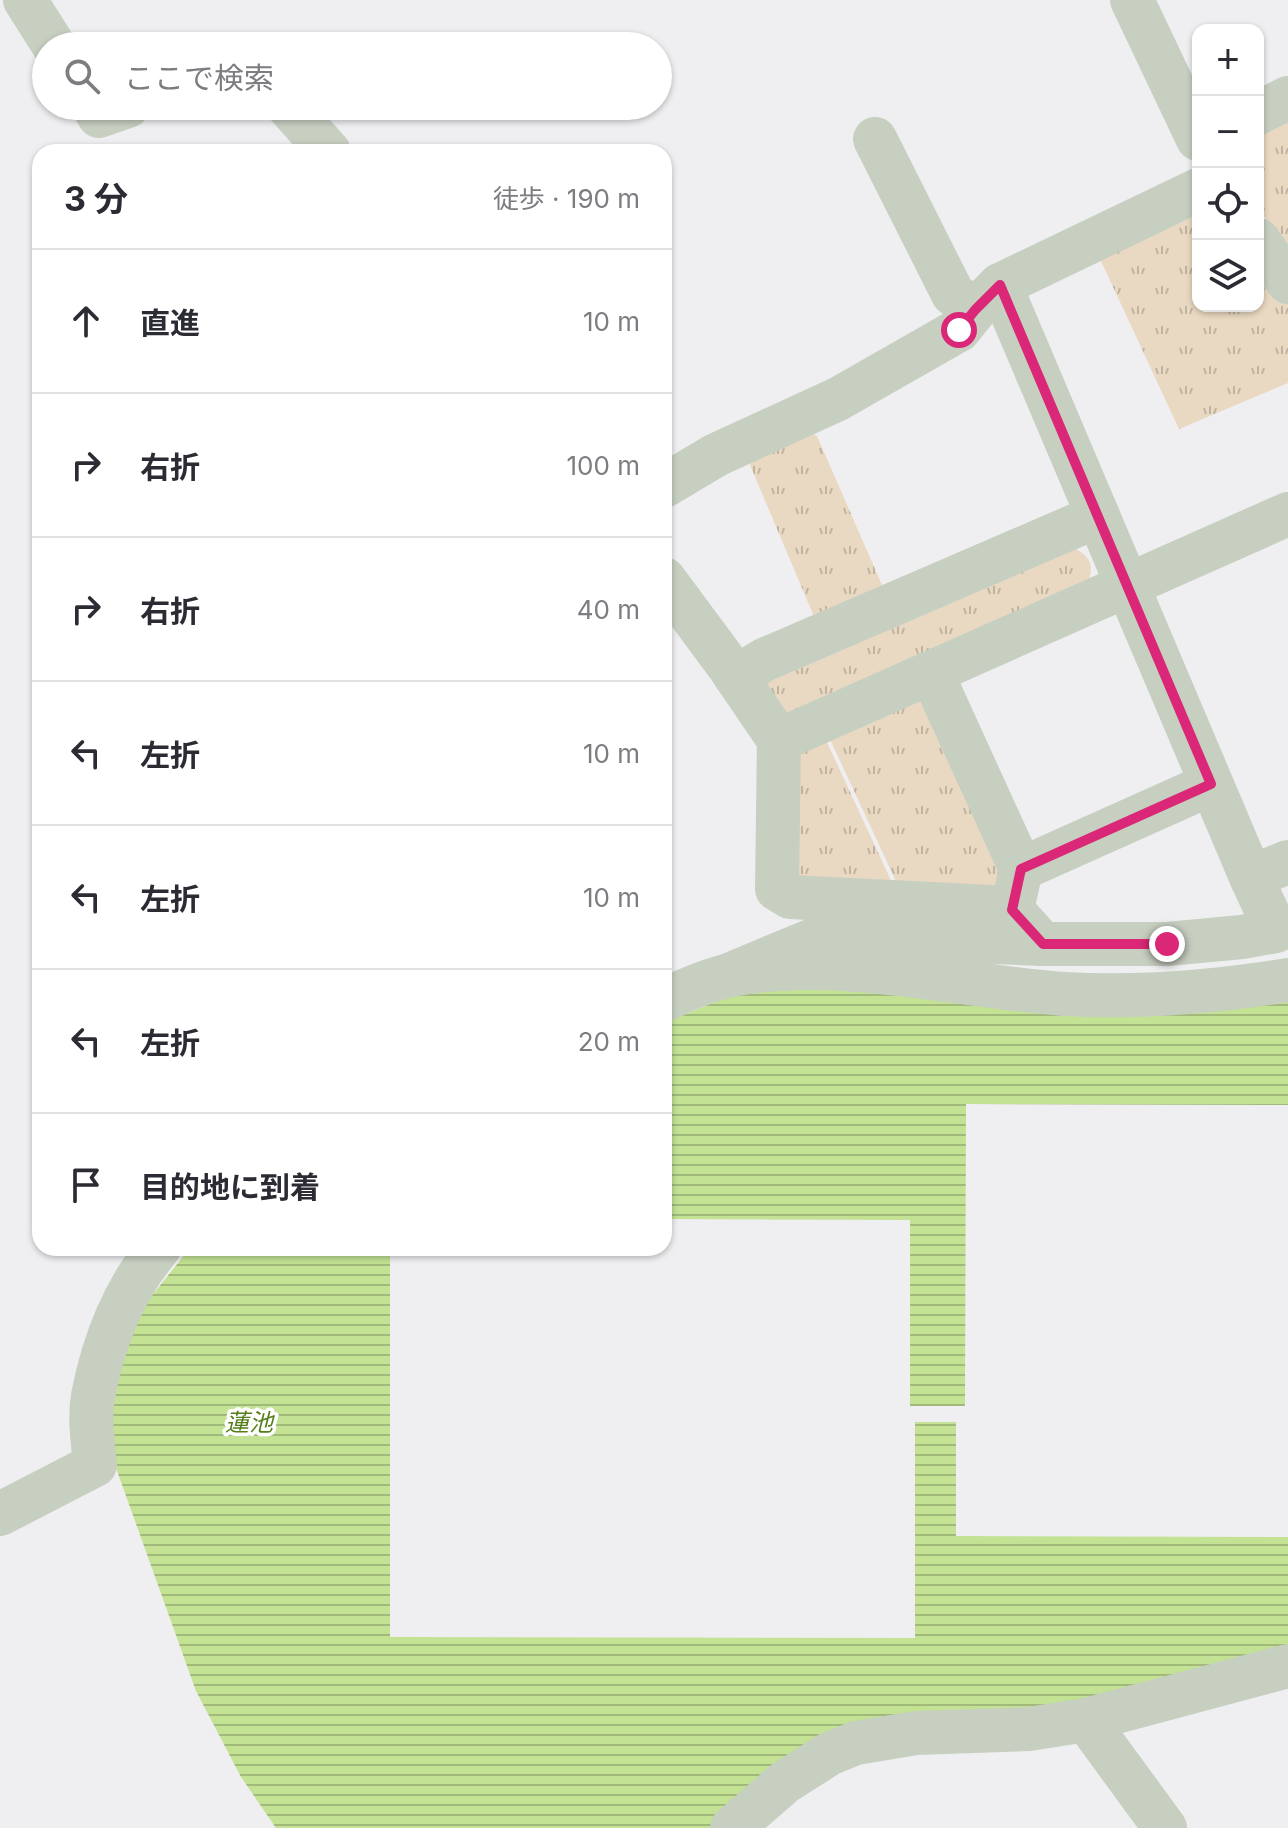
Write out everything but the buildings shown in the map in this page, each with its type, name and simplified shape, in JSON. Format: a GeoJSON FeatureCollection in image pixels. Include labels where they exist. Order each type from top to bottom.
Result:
{"type":"FeatureCollection","features":[{"type":"Feature","properties":{"kind":"street"},"geometry":{"type":"LineString","coordinates":[[25,0],[45,32]]}},
{"type":"Feature","properties":{"kind":"street"},"geometry":{"type":"LineString","coordinates":[[1132,0],[1192,126]]}},
{"type":"Feature","properties":{"kind":"street"},"geometry":{"type":"LineString","coordinates":[[1264,110],[1288,98]]}},
{"type":"Feature","properties":{"kind":"street"},"geometry":{"type":"LineString","coordinates":[[300,120],[322,144]]}},
{"type":"Feature","properties":{"kind":"street"},"geometry":{"type":"LineString","coordinates":[[875,139],[953,294],[988,298]]}},
{"type":"Feature","properties":{"kind":"street"},"geometry":{"type":"LineString","coordinates":[[672,481],[716,455],[838,399],[959,330],[988,298],[1192,193]]}},
{"type":"Feature","properties":{"kind":"street"},"geometry":{"type":"LineString","coordinates":[[1264,248],[1288,282]]}},
{"type":"Feature","properties":{"kind":"street"},"geometry":{"type":"LineString","coordinates":[[672,997],[825,935],[1043,944],[1167,944],[1276,931],[1269,869],[1211,784],[1098,516],[988,298]]}},
{"type":"Feature","properties":{"kind":"street"},"geometry":{"type":"LineString","coordinates":[[779,740],[1288,514]]}},
{"type":"Feature","properties":{"kind":"street"},"geometry":{"type":"LineString","coordinates":[[736,677],[764,660],[1098,516]]}},
{"type":"Feature","properties":{"kind":"street"},"geometry":{"type":"LineString","coordinates":[[672,590],[779,740],[777,889],[790,897],[991,907],[1016,890],[1211,784]]}},
{"type":"Feature","properties":{"kind":"street"},"geometry":{"type":"LineString","coordinates":[[932,674],[1016,890],[1043,944]]}},
{"type":"Feature","properties":{"kind":"street"},"geometry":{"type":"LineString","coordinates":[[724,977],[781,969],[835,970],[1066,994],[1157,994],[1240,988],[1288,980]]}},
{"type":"Feature","properties":{"kind":"street"},"geometry":{"type":"LineString","coordinates":[[0,1514],[95,1465],[91,1425],[93,1396],[115,1318],[153,1256]]}},
{"type":"Feature","properties":{"kind":"street"},"geometry":{"type":"LineString","coordinates":[[732,1828],[785,1782],[829,1754],[856,1743],[916,1733],[1029,1729],[1086,1720],[1288,1666]]}},
{"type":"Feature","properties":{"kind":"street"},"geometry":{"type":"LineString","coordinates":[[1086,1720],[1165,1828]]}},
{"type":"Feature","properties":{"kind":"green space"},"geometry":{"type":"Polygon","coordinates":[[[1288,120],[1288,249],[1264,216],[1264,132],[1288,120]]]}},
{"type":"Feature","properties":{"kind":"green space"},"geometry":{"type":"Polygon","coordinates":[[[1192,217],[1192,312],[1264,312],[1264,274],[1288,304],[1288,383],[1179,429],[1100,259],[1192,217]]]}},
{"type":"Feature","properties":{"kind":"green space"},"geometry":{"type":"Polygon","coordinates":[[[801,429],[817,436],[882,585],[877,602],[818,626],[750,465],[750,451],[801,429]]]}},
{"type":"Feature","properties":{"kind":"green space"},"geometry":{"type":"Polygon","coordinates":[[[1076,549],[1089,561],[1089,579],[792,715],[775,713],[762,685],[1076,549]]]}},
{"type":"Feature","properties":{"kind":"green space"},"geometry":{"type":"Polygon","coordinates":[[[926,698],[1002,858],[996,888],[900,890],[828,735],[926,698]]]}},
{"type":"Feature","properties":{"kind":"green space"},"geometry":{"type":"Polygon","coordinates":[[[825,738],[895,889],[793,881],[789,756],[825,738]]]}},
{"type":"Feature","properties":{"kind":"water"},"geometry":{"type":"Polygon","coordinates":[[[812,987],[1288,995],[1288,1105],[966,1104],[965,1406],[910,1406],[910,1220],[672,1219],[672,1020],[727,997],[764,990],[812,987]]]}},
{"type":"Feature","properties":{"kind":"water","name":"蓮池"},"geometry":{"type":"Polygon","coordinates":[[[184,1256],[390,1256],[390,1637],[915,1638],[915,1422],[956,1422],[956,1536],[1288,1537],[1288,1654],[1129,1696],[934,1719],[712,1828],[276,1828],[241,1777],[196,1691],[102,1429],[121,1359],[146,1303],[184,1256]]]}},
{"type":"Feature","properties":{"kind":"route"},"geometry":{"type":"LineString","coordinates":[[959,330],[1000,285],[1211,784],[1021,869],[1012,910],[1043,944],[1167,944]]}}]}
